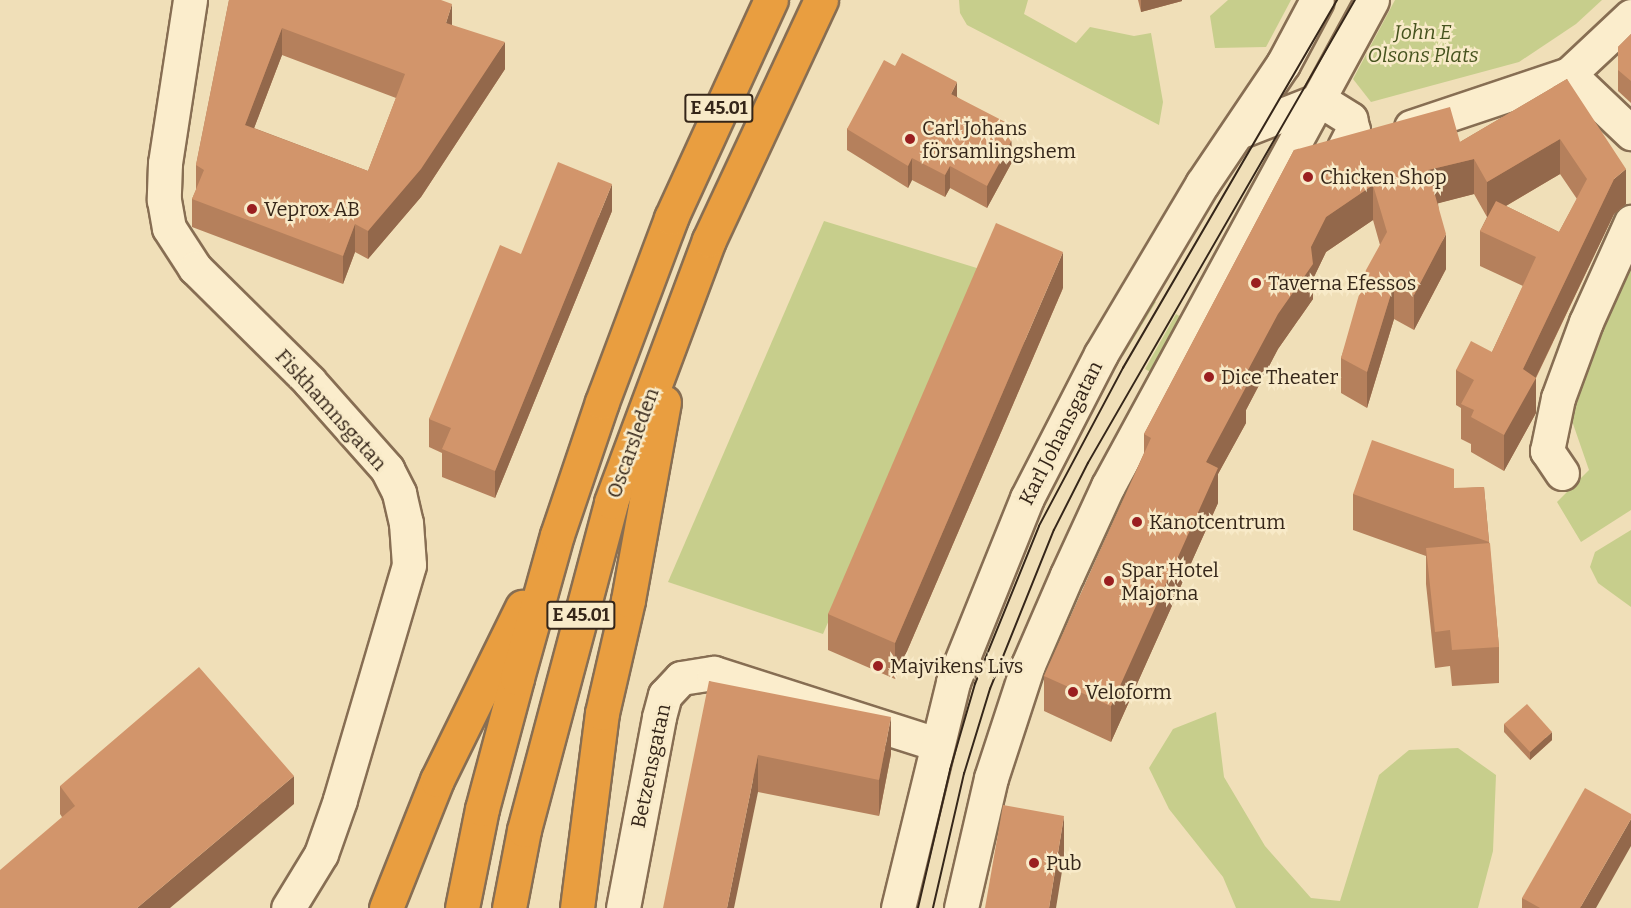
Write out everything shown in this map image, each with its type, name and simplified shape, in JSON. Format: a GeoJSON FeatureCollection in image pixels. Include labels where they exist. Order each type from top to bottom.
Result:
{"type":"FeatureCollection","features":[{"type":"Feature","properties":{"kind":"highway","name":"E 45.01"},"geometry":{"type":"LineString","coordinates":[[462,908],[482,809],[557,535],[602,402],[671,218],[771,0]]}},
{"type":"Feature","properties":{"kind":"highway","name":"Oscarsleden"},"geometry":{"type":"LineString","coordinates":[[509,908],[532,799],[611,502],[713,230],[820,0]]}},
{"type":"Feature","properties":{"kind":"highway"},"geometry":{"type":"LineString","coordinates":[[577,908],[602,713],[628,600],[675,329]]}},
{"type":"Feature","properties":{"kind":"highway"},"geometry":{"type":"LineString","coordinates":[[386,908],[437,780],[557,535]]}},
{"type":"Feature","properties":{"kind":"street","name":"Fiskhamnsgatan"},"geometry":{"type":"LineString","coordinates":[[190,0],[165,163],[164,200],[169,228],[178,246],[202,275],[309,381],[387,468],[399,492],[406,523],[409,565],[340,800],[321,854],[288,908]]}},
{"type":"Feature","properties":{"kind":"street","name":"Karl Johansgatan"},"geometry":{"type":"LineString","coordinates":[[898,908],[936,744],[986,594],[1027,498],[1101,354],[1202,184],[1241,131],[1317,0]]}},
{"type":"Feature","properties":{"kind":"street"},"geometry":{"type":"LineString","coordinates":[[961,908],[995,767],[1028,665],[1067,574],[1108,486],[1320,100],[1372,0]]}},
{"type":"Feature","properties":{"kind":"street"},"geometry":{"type":"LineString","coordinates":[[1285,163],[1344,148],[1569,74],[1631,16]]}},
{"type":"Feature","properties":{"kind":"street"},"geometry":{"type":"LineString","coordinates":[[1569,74],[1631,133]]}},
{"type":"Feature","properties":{"kind":"street"},"geometry":{"type":"LineString","coordinates":[[1241,131],[1320,100]]}},
{"type":"Feature","properties":{"kind":"street"},"geometry":{"type":"LineString","coordinates":[[1320,100],[1350,119],[1353,130],[1344,148]]}},
{"type":"Feature","properties":{"kind":"street"},"geometry":{"type":"LineString","coordinates":[[1562,473],[1547,451],[1558,398],[1586,322],[1631,222]]}},
{"type":"Feature","properties":{"kind":"street","name":"Betzensgatan"},"geometry":{"type":"LineString","coordinates":[[623,908],[659,717],[665,695],[681,678],[714,673],[936,744]]}},
{"type":"Feature","properties":{"kind":"green space"},"geometry":{"type":"Polygon","coordinates":[[[959,0],[1028,0],[1024,14],[1076,43],[1090,27],[1134,36],[1151,33],[1163,102],[1159,125],[967,25],[960,13],[959,0]]]}},
{"type":"Feature","properties":{"kind":"green space"},"geometry":{"type":"Polygon","coordinates":[[[1228,0],[1291,0],[1266,47],[1215,48],[1210,16],[1228,0]]]}},
{"type":"Feature","properties":{"kind":"green space","name":"John E Olsons Plats"},"geometry":{"type":"Polygon","coordinates":[[[1395,0],[1602,0],[1576,24],[1519,62],[1371,102],[1353,79],[1395,0]]]}},
{"type":"Feature","properties":{"kind":"green space"},"geometry":{"type":"Polygon","coordinates":[[[824,221],[980,269],[823,634],[668,582],[824,221]]]}},
{"type":"Feature","properties":{"kind":"green space"},"geometry":{"type":"Polygon","coordinates":[[[1631,253],[1631,510],[1581,542],[1557,502],[1589,470],[1571,418],[1577,385],[1631,253]]]}},
{"type":"Feature","properties":{"kind":"green space"},"geometry":{"type":"Polygon","coordinates":[[[1148,297],[1156,302],[1123,356],[1115,351],[1148,297]]]}},
{"type":"Feature","properties":{"kind":"green space"},"geometry":{"type":"Polygon","coordinates":[[[1176,314],[1181,317],[1154,374],[1145,369],[1176,314]]]}},
{"type":"Feature","properties":{"kind":"green space"},"geometry":{"type":"Polygon","coordinates":[[[1631,530],[1631,607],[1598,583],[1590,567],[1595,552],[1631,530]]]}},
{"type":"Feature","properties":{"kind":"green space"},"geometry":{"type":"Polygon","coordinates":[[[1216,712],[1224,777],[1265,846],[1311,898],[1340,901],[1379,775],[1409,750],[1458,748],[1496,775],[1493,851],[1478,908],[1236,908],[1223,877],[1169,809],[1149,768],[1173,729],[1216,712]]]}},
{"type":"Feature","properties":{"kind":"building"},"geometry":{"type":"Polygon","coordinates":[[[229,0],[441,0],[452,4],[446,23],[505,42],[421,169],[368,231],[355,224],[343,256],[192,199],[204,170],[196,165],[229,0]],[[282,28],[245,125],[368,171],[405,74],[282,28]]]}},
{"type":"Feature","properties":{"kind":"building"},"geometry":{"type":"Polygon","coordinates":[[[1631,34],[1631,81],[1618,70],[1618,47],[1631,34]]]}},
{"type":"Feature","properties":{"kind":"building","name":"Carl Johans församlingshem"},"geometry":{"type":"Polygon","coordinates":[[[902,53],[957,82],[951,94],[1011,125],[1005,136],[1012,140],[987,186],[950,166],[945,175],[912,158],[908,166],[847,129],[884,60],[895,66],[902,53]]]}},
{"type":"Feature","properties":{"kind":"building"},"geometry":{"type":"Polygon","coordinates":[[[1567,79],[1626,169],[1614,179],[1523,369],[1536,378],[1504,435],[1471,417],[1474,410],[1461,404],[1474,380],[1456,370],[1471,341],[1492,352],[1536,257],[1480,231],[1496,201],[1559,232],[1587,179],[1560,139],[1487,182],[1474,159],[1428,170],[1446,234],[1414,295],[1394,284],[1367,372],[1341,358],[1366,270],[1387,232],[1373,185],[1326,217],[1311,247],[1313,264],[1278,314],[1240,385],[1246,387],[1206,462],[1218,468],[1111,706],[1044,676],[1151,438],[1144,434],[1294,150],[1450,107],[1460,142],[1567,79]]]}},
{"type":"Feature","properties":{"kind":"building"},"geometry":{"type":"Polygon","coordinates":[[[558,162],[612,184],[495,471],[442,449],[451,428],[429,419],[500,245],[521,254],[558,162]]]}},
{"type":"Feature","properties":{"kind":"building"},"geometry":{"type":"Polygon","coordinates":[[[996,223],[1063,252],[895,643],[828,614],[996,223]]]}},
{"type":"Feature","properties":{"kind":"building"},"geometry":{"type":"Polygon","coordinates":[[[1372,440],[1454,469],[1454,488],[1484,487],[1489,542],[1353,494],[1372,440]]]}},
{"type":"Feature","properties":{"kind":"building"},"geometry":{"type":"Polygon","coordinates":[[[1490,543],[1499,647],[1452,650],[1450,630],[1435,632],[1426,548],[1490,543]]]}},
{"type":"Feature","properties":{"kind":"building"},"geometry":{"type":"Polygon","coordinates":[[[199,667],[294,776],[137,908],[0,908],[0,870],[75,806],[60,786],[199,667]]]}},
{"type":"Feature","properties":{"kind":"building"},"geometry":{"type":"Polygon","coordinates":[[[709,681],[891,717],[879,780],[758,755],[727,908],[663,908],[709,681]]]}},
{"type":"Feature","properties":{"kind":"building"},"geometry":{"type":"Polygon","coordinates":[[[1527,704],[1552,732],[1530,752],[1504,724],[1527,704]]]}},
{"type":"Feature","properties":{"kind":"building"},"geometry":{"type":"Polygon","coordinates":[[[1585,788],[1631,814],[1631,819],[1580,908],[1540,908],[1522,898],[1585,788]]]}},
{"type":"Feature","properties":{"kind":"building"},"geometry":{"type":"Polygon","coordinates":[[[1003,805],[1064,816],[1049,908],[985,908],[1003,805]]]}},
{"type":"Feature","properties":{"kind":"tram line"},"geometry":{"type":"LineString","coordinates":[[918,908],[950,770],[975,684],[1039,526],[1123,368],[1337,0]]}},
{"type":"Feature","properties":{"kind":"tram line"},"geometry":{"type":"LineString","coordinates":[[933,908],[964,774],[990,689],[1054,530],[1088,463],[1355,0]]}},
{"type":"Feature","properties":{"kind":"place","name":"Carl Johans församlingshem"},"geometry":{"type":"Point","coordinates":[910,139]}},
{"type":"Feature","properties":{"kind":"place","name":"Chicken Shop"},"geometry":{"type":"Point","coordinates":[1308,177]}},
{"type":"Feature","properties":{"kind":"place","name":"Veprox AB"},"geometry":{"type":"Point","coordinates":[252,209]}},
{"type":"Feature","properties":{"kind":"place","name":"Taverna Efessos"},"geometry":{"type":"Point","coordinates":[1256,283]}},
{"type":"Feature","properties":{"kind":"place","name":"Dice Theater"},"geometry":{"type":"Point","coordinates":[1209,377]}},
{"type":"Feature","properties":{"kind":"place","name":"Kanotcentrum"},"geometry":{"type":"Point","coordinates":[1137,522]}},
{"type":"Feature","properties":{"kind":"place","name":"Spar Hotel Majorna"},"geometry":{"type":"Point","coordinates":[1109,581]}},
{"type":"Feature","properties":{"kind":"place","name":"Majvikens Livs"},"geometry":{"type":"Point","coordinates":[878,666]}},
{"type":"Feature","properties":{"kind":"place","name":"Veloform"},"geometry":{"type":"Point","coordinates":[1073,692]}},
{"type":"Feature","properties":{"kind":"place","name":"Pub"},"geometry":{"type":"Point","coordinates":[1034,863]}}]}
